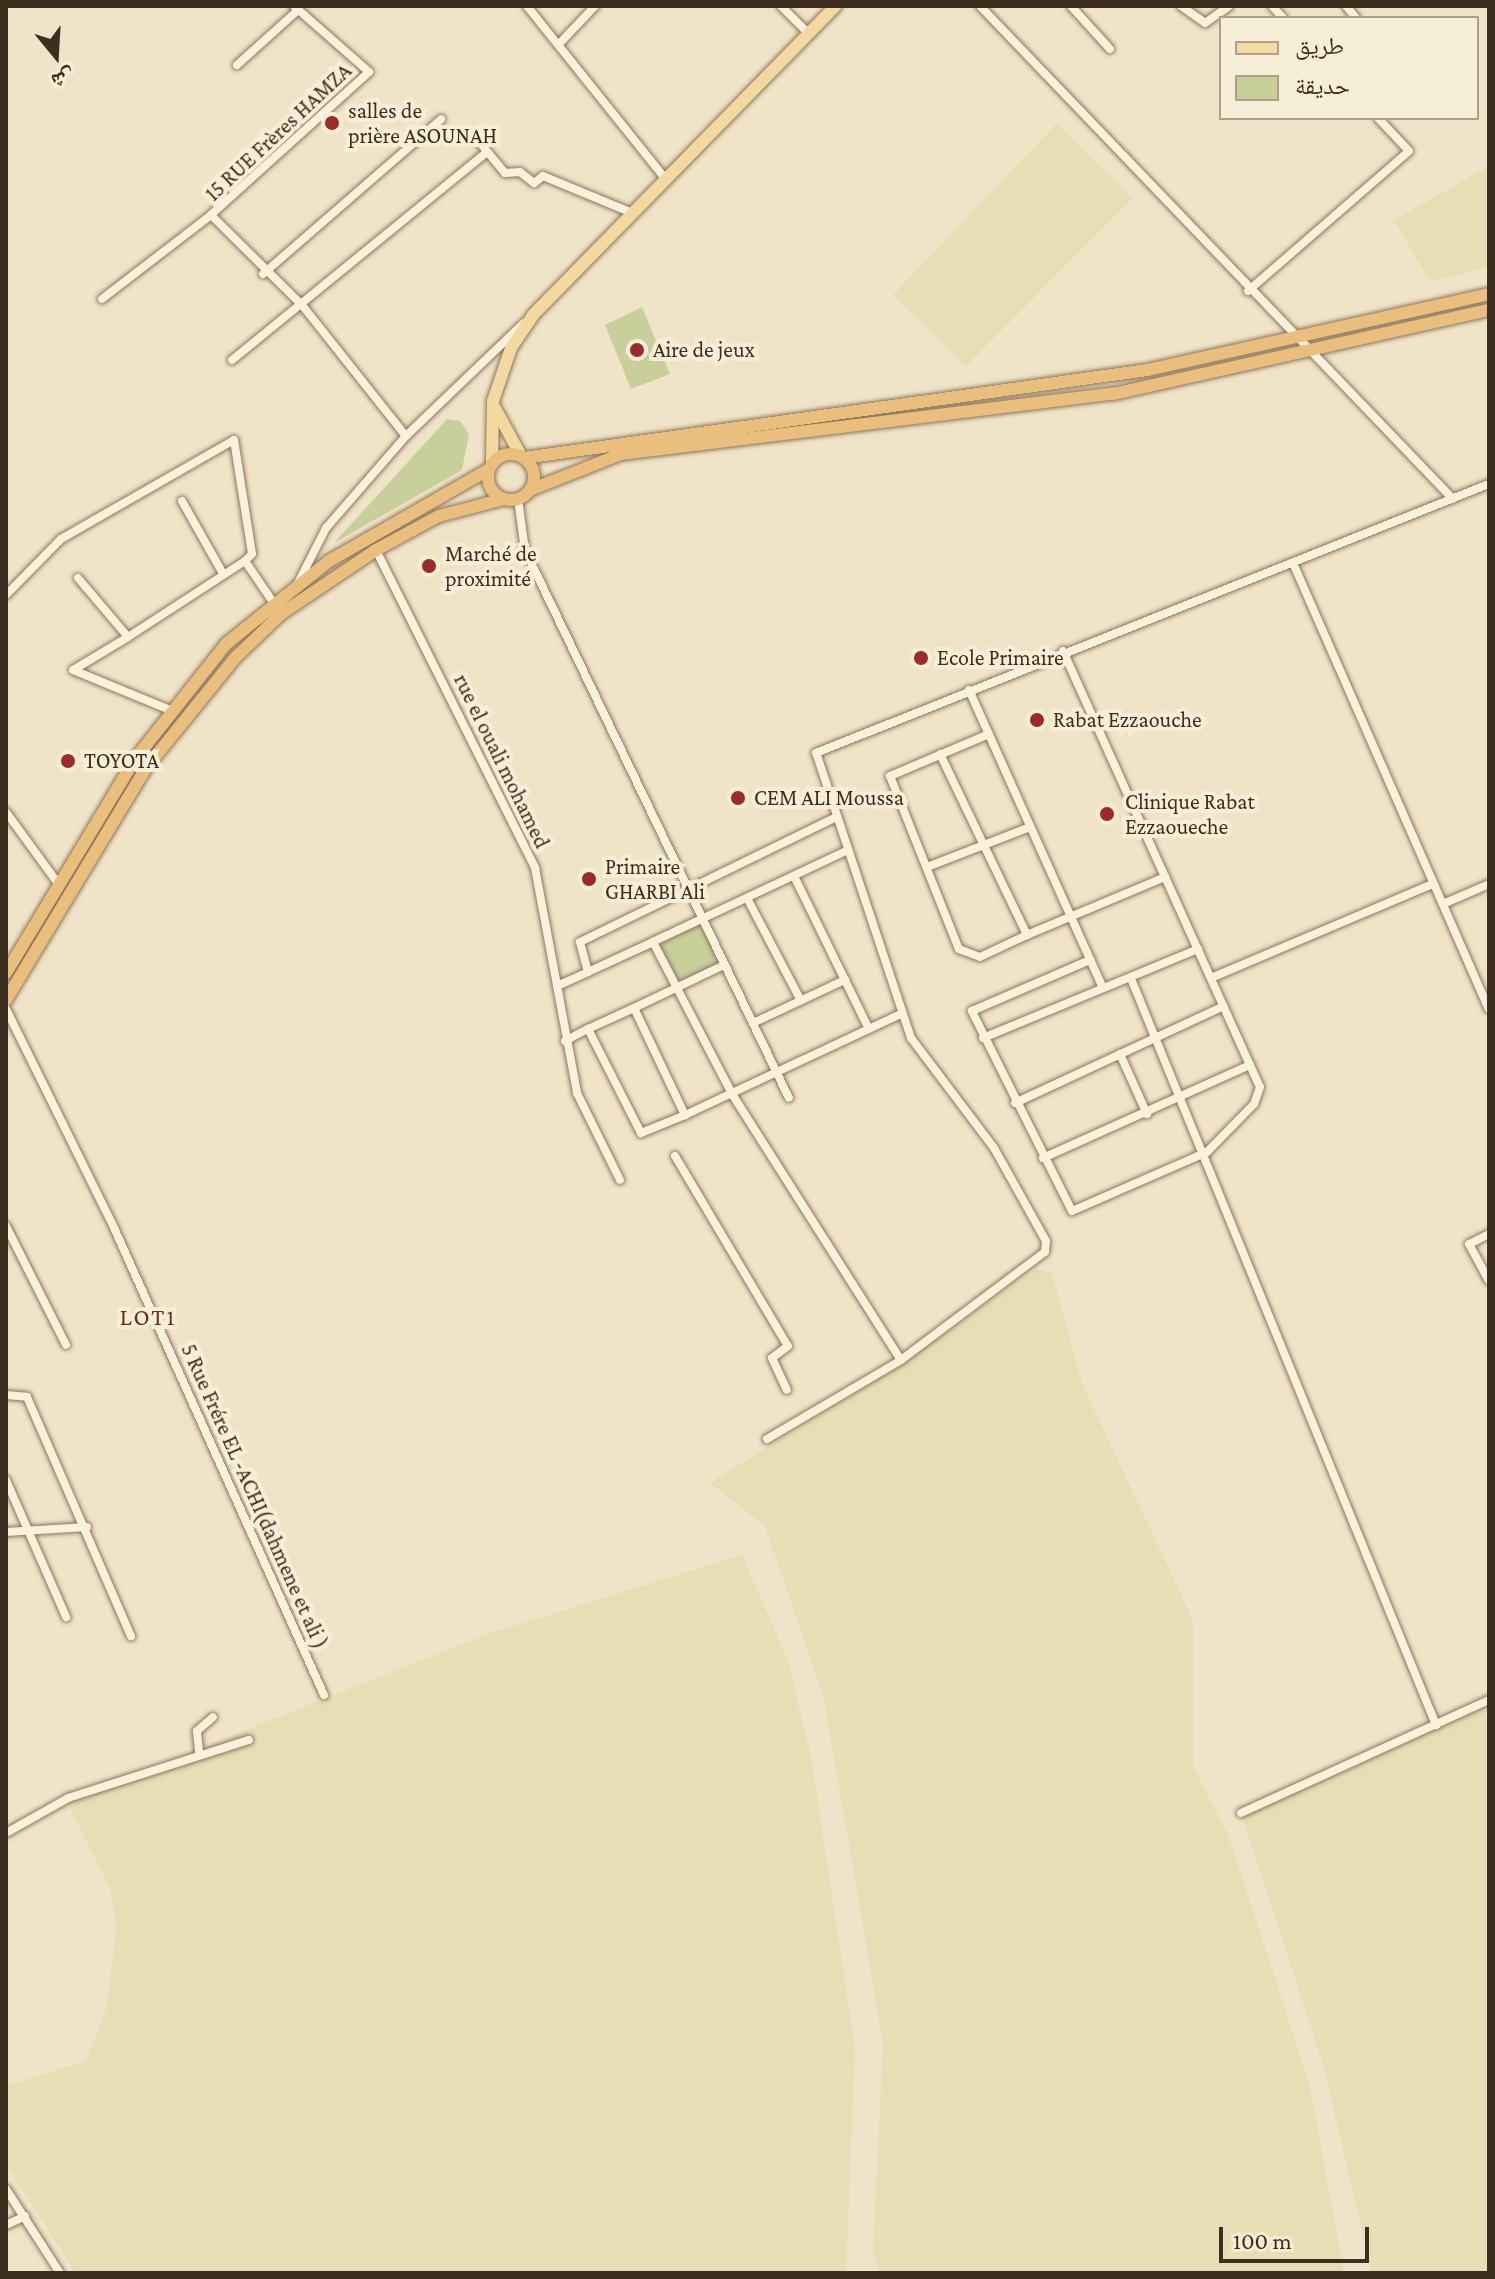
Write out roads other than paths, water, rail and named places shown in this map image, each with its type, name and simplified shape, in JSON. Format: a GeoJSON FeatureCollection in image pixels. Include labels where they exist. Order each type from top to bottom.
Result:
{"type":"FeatureCollection","features":[{"type":"Feature","properties":{"kind":"highway"},"geometry":{"type":"LineString","coordinates":[[6,973],[57,882],[170,710],[273,602],[297,584],[490,467],[522,457],[984,396],[1297,340],[1489,294]]}},
{"type":"Feature","properties":{"kind":"highway"},"geometry":{"type":"LineString","coordinates":[[6,1000],[183,717],[281,614],[376,550],[439,516],[504,499],[518,499],[530,490],[621,454],[981,413],[1313,354],[1489,310]]}},
{"type":"Feature","properties":{"kind":"highway"},"geometry":{"type":"LineString","coordinates":[[522,457],[533,469],[530,490]]}},
{"type":"Feature","properties":{"kind":"highway"},"geometry":{"type":"LineString","coordinates":[[490,467],[492,491],[504,499]]}},
{"type":"Feature","properties":{"kind":"main road"},"geometry":{"type":"LineString","coordinates":[[490,467],[493,401],[511,348],[533,315],[664,177],[836,6]]}},
{"type":"Feature","properties":{"kind":"main road"},"geometry":{"type":"LineString","coordinates":[[493,401],[522,457]]}},
{"type":"Feature","properties":{"kind":"street"},"geometry":{"type":"LineString","coordinates":[[527,6],[664,177]]}},
{"type":"Feature","properties":{"kind":"street"},"geometry":{"type":"LineString","coordinates":[[559,44],[595,6]]}},
{"type":"Feature","properties":{"kind":"street"},"geometry":{"type":"LineString","coordinates":[[980,6],[1248,291],[1453,499]]}},
{"type":"Feature","properties":{"kind":"street"},"geometry":{"type":"LineString","coordinates":[[1071,6],[1110,49]]}},
{"type":"Feature","properties":{"kind":"street"},"geometry":{"type":"LineString","coordinates":[[1181,6],[1205,23],[1229,6]]}},
{"type":"Feature","properties":{"kind":"street"},"geometry":{"type":"LineString","coordinates":[[237,65],[296,8]]}},
{"type":"Feature","properties":{"kind":"street","name":"15 RUE Frères HAMZA"},"geometry":{"type":"LineString","coordinates":[[296,8],[369,72],[211,215],[263,274],[302,305],[406,436]]}},
{"type":"Feature","properties":{"kind":"street"},"geometry":{"type":"LineString","coordinates":[[787,8],[808,33]]}},
{"type":"Feature","properties":{"kind":"street"},"geometry":{"type":"LineString","coordinates":[[263,274],[441,119]]}},
{"type":"Feature","properties":{"kind":"street"},"geometry":{"type":"LineString","coordinates":[[1248,291],[1409,151],[1380,120]]}},
{"type":"Feature","properties":{"kind":"street"},"geometry":{"type":"LineString","coordinates":[[476,138],[505,173],[520,172],[534,183],[543,176],[630,212]]}},
{"type":"Feature","properties":{"kind":"street"},"geometry":{"type":"LineString","coordinates":[[232,360],[486,153]]}},
{"type":"Feature","properties":{"kind":"street"},"geometry":{"type":"LineString","coordinates":[[102,299],[211,215]]}},
{"type":"Feature","properties":{"kind":"street"},"geometry":{"type":"LineString","coordinates":[[297,584],[326,528],[406,436],[533,315]]}},
{"type":"Feature","properties":{"kind":"street"},"geometry":{"type":"LineString","coordinates":[[6,595],[61,539],[234,440],[252,554],[73,670],[170,710]]}},
{"type":"Feature","properties":{"kind":"street"},"geometry":{"type":"LineString","coordinates":[[767,1439],[901,1360],[1045,1252],[1046,1241],[994,1148],[911,1038],[846,851],[816,753],[1063,651],[1489,484]]}},
{"type":"Feature","properties":{"kind":"street"},"geometry":{"type":"LineString","coordinates":[[518,499],[525,550],[789,1098]]}},
{"type":"Feature","properties":{"kind":"street"},"geometry":{"type":"LineString","coordinates":[[182,501],[222,572]]}},
{"type":"Feature","properties":{"kind":"street","name":"rue el ouali mohamed"},"geometry":{"type":"LineString","coordinates":[[376,550],[535,868],[577,1093],[620,1180]]}},
{"type":"Feature","properties":{"kind":"street"},"geometry":{"type":"LineString","coordinates":[[245,561],[273,602]]}},
{"type":"Feature","properties":{"kind":"street"},"geometry":{"type":"LineString","coordinates":[[1293,563],[1489,1009]]}},
{"type":"Feature","properties":{"kind":"street"},"geometry":{"type":"LineString","coordinates":[[78,578],[128,637]]}},
{"type":"Feature","properties":{"kind":"street"},"geometry":{"type":"LineString","coordinates":[[1063,651],[1260,1087],[1254,1104],[1207,1152],[1072,1211],[1015,1103],[972,1011],[1090,960]]}},
{"type":"Feature","properties":{"kind":"street"},"geometry":{"type":"LineString","coordinates":[[969,690],[1102,986]]}},
{"type":"Feature","properties":{"kind":"street"},"geometry":{"type":"LineString","coordinates":[[989,734],[890,776],[927,867],[969,956],[1071,918],[1165,877]]}},
{"type":"Feature","properties":{"kind":"street"},"geometry":{"type":"LineString","coordinates":[[940,754],[1027,935]]}},
{"type":"Feature","properties":{"kind":"street"},"geometry":{"type":"LineString","coordinates":[[6,812],[57,882]]}},
{"type":"Feature","properties":{"kind":"street"},"geometry":{"type":"LineString","coordinates":[[588,972],[580,942],[687,886],[836,817]]}},
{"type":"Feature","properties":{"kind":"street"},"geometry":{"type":"LineString","coordinates":[[927,867],[1030,827]]}},
{"type":"Feature","properties":{"kind":"street"},"geometry":{"type":"LineString","coordinates":[[557,986],[846,851]]}},
{"type":"Feature","properties":{"kind":"street"},"geometry":{"type":"LineString","coordinates":[[794,876],[869,1029]]}},
{"type":"Feature","properties":{"kind":"street"},"geometry":{"type":"LineString","coordinates":[[1211,978],[1432,884]]}},
{"type":"Feature","properties":{"kind":"street"},"geometry":{"type":"LineString","coordinates":[[1443,904],[1489,884]]}},
{"type":"Feature","properties":{"kind":"street"},"geometry":{"type":"LineString","coordinates":[[747,898],[801,1001]]}},
{"type":"Feature","properties":{"kind":"street"},"geometry":{"type":"LineString","coordinates":[[653,942],[732,1094],[901,1360]]}},
{"type":"Feature","properties":{"kind":"street"},"geometry":{"type":"LineString","coordinates":[[983,1038],[1102,986],[1132,981],[1198,949]]}},
{"type":"Feature","properties":{"kind":"street"},"geometry":{"type":"LineString","coordinates":[[565,1041],[724,965]]}},
{"type":"Feature","properties":{"kind":"street"},"geometry":{"type":"LineString","coordinates":[[753,1023],[845,980]]}},
{"type":"Feature","properties":{"kind":"street"},"geometry":{"type":"LineString","coordinates":[[1132,981],[1207,1152],[1436,1725]]}},
{"type":"Feature","properties":{"kind":"street"},"geometry":{"type":"LineString","coordinates":[[1015,1103],[1224,1006]]}},
{"type":"Feature","properties":{"kind":"street"},"geometry":{"type":"LineString","coordinates":[[634,1008],[685,1115]]}},
{"type":"Feature","properties":{"kind":"street","name":"5 Rue Frére EL -ACHI(dahmene et ali )"},"geometry":{"type":"LineString","coordinates":[[6,1009],[115,1230],[324,1695]]}},
{"type":"Feature","properties":{"kind":"street"},"geometry":{"type":"LineString","coordinates":[[588,1029],[641,1133],[777,1074],[901,1014]]}},
{"type":"Feature","properties":{"kind":"street"},"geometry":{"type":"LineString","coordinates":[[1120,1054],[1147,1114]]}},
{"type":"Feature","properties":{"kind":"street"},"geometry":{"type":"LineString","coordinates":[[1043,1158],[1147,1114],[1180,1095],[1250,1065]]}},
{"type":"Feature","properties":{"kind":"street"},"geometry":{"type":"LineString","coordinates":[[675,1156],[788,1346],[772,1358],[787,1390]]}},
{"type":"Feature","properties":{"kind":"street"},"geometry":{"type":"LineString","coordinates":[[6,1226],[66,1345]]}},
{"type":"Feature","properties":{"kind":"street"},"geometry":{"type":"LineString","coordinates":[[1489,1234],[1469,1244],[1489,1281]]}},
{"type":"Feature","properties":{"kind":"street"},"geometry":{"type":"LineString","coordinates":[[6,1395],[27,1397],[87,1527],[131,1636]]}},
{"type":"Feature","properties":{"kind":"street"},"geometry":{"type":"LineString","coordinates":[[6,1480],[66,1617]]}},
{"type":"Feature","properties":{"kind":"street"},"geometry":{"type":"LineString","coordinates":[[6,1532],[87,1527]]}},
{"type":"Feature","properties":{"kind":"street"},"geometry":{"type":"LineString","coordinates":[[1241,1813],[1489,1700]]}},
{"type":"Feature","properties":{"kind":"street"},"geometry":{"type":"LineString","coordinates":[[199,1751],[197,1731],[213,1717]]}},
{"type":"Feature","properties":{"kind":"street"},"geometry":{"type":"LineString","coordinates":[[6,1833],[68,1798],[199,1751],[249,1740]]}},
{"type":"Feature","properties":{"kind":"street"},"geometry":{"type":"LineString","coordinates":[[6,2189],[60,2273]]}},
{"type":"Feature","properties":{"kind":"street"},"geometry":{"type":"LineString","coordinates":[[6,2225],[25,2216]]}},
{"type":"Feature","properties":{"kind":"place","name":"salles de prière ASOUNAH"},"geometry":{"type":"Point","coordinates":[332,123]}},
{"type":"Feature","properties":{"kind":"place","name":"Aire de jeux"},"geometry":{"type":"Point","coordinates":[637,350]}},
{"type":"Feature","properties":{"kind":"place","name":"Marché de proximité"},"geometry":{"type":"Point","coordinates":[429,566]}},
{"type":"Feature","properties":{"kind":"place","name":"Ecole Primaire"},"geometry":{"type":"Point","coordinates":[921,658]}},
{"type":"Feature","properties":{"kind":"place","name":"Rabat Ezzaouche"},"geometry":{"type":"Point","coordinates":[1037,720]}},
{"type":"Feature","properties":{"kind":"place","name":"TOYOTA"},"geometry":{"type":"Point","coordinates":[68,761]}},
{"type":"Feature","properties":{"kind":"place","name":"CEM ALI Moussa"},"geometry":{"type":"Point","coordinates":[738,798]}},
{"type":"Feature","properties":{"kind":"place","name":"Clinique Rabat Ezzaoueche"},"geometry":{"type":"Point","coordinates":[1107,814]}},
{"type":"Feature","properties":{"kind":"place","name":"Primaire GHARBI Ali"},"geometry":{"type":"Point","coordinates":[589,879]}},
{"type":"Feature","properties":{"kind":"district","name":"LOT1"},"geometry":{"type":"Point","coordinates":[148,1317]}}]}
